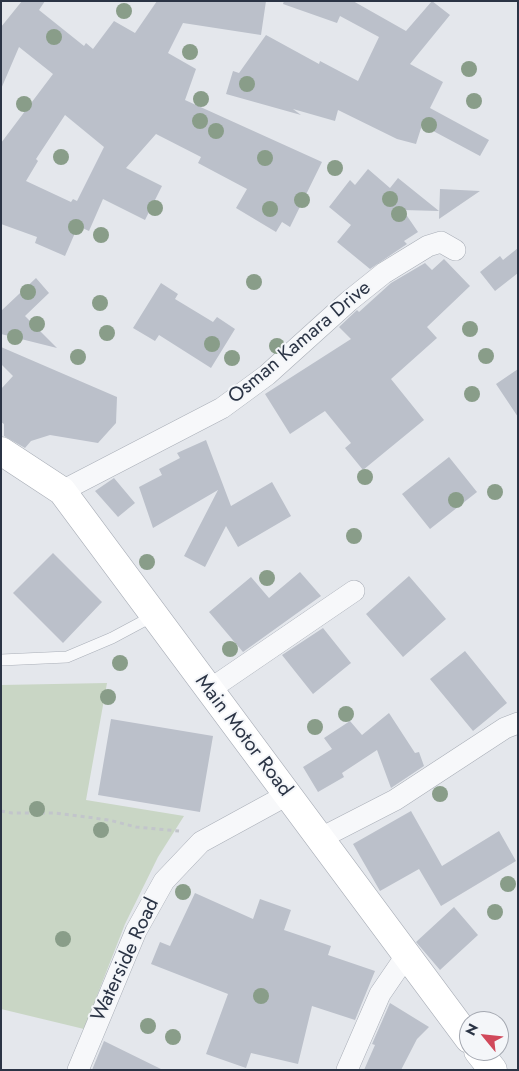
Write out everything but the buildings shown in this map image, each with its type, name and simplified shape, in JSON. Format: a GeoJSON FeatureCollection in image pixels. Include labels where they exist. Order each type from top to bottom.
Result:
{"type":"FeatureCollection","features":[{"type":"Feature","properties":{"kind":"main road","name":"Main Motor Road"},"geometry":{"type":"LineString","coordinates":[[1,451],[62,491],[459,1026]]}},
{"type":"Feature","properties":{"kind":"street","name":"Osman Kamara Drive"},"geometry":{"type":"LineString","coordinates":[[62,491],[222,408],[267,375],[349,300],[406,259],[428,246],[441,242],[455,250]]}},
{"type":"Feature","properties":{"kind":"street"},"geometry":{"type":"LineString","coordinates":[[209,690],[354,591]]}},
{"type":"Feature","properties":{"kind":"street"},"geometry":{"type":"LineString","coordinates":[[320,839],[395,800],[505,728],[518,723]]}},
{"type":"Feature","properties":{"kind":"street","name":"Waterside Road"},"geometry":{"type":"LineString","coordinates":[[78,1070],[136,931],[164,881],[201,842],[287,795]]}},
{"type":"Feature","properties":{"kind":"street"},"geometry":{"type":"LineString","coordinates":[[347,1070],[380,994],[406,956]]}},
{"type":"Feature","properties":{"kind":"lane"},"geometry":{"type":"LineString","coordinates":[[1,660],[67,657],[112,638],[155,615]]}},
{"type":"Feature","properties":{"kind":"path"},"geometry":{"type":"LineString","coordinates":[[1,811],[12,813],[55,812],[109,820],[136,827],[191,833],[201,842]]}},
{"type":"Feature","properties":{"kind":"green space"},"geometry":{"type":"Polygon","coordinates":[[[107,683],[86,800],[184,816],[158,857],[125,924],[84,1029],[1,1009],[1,685],[107,683]]]}}]}
